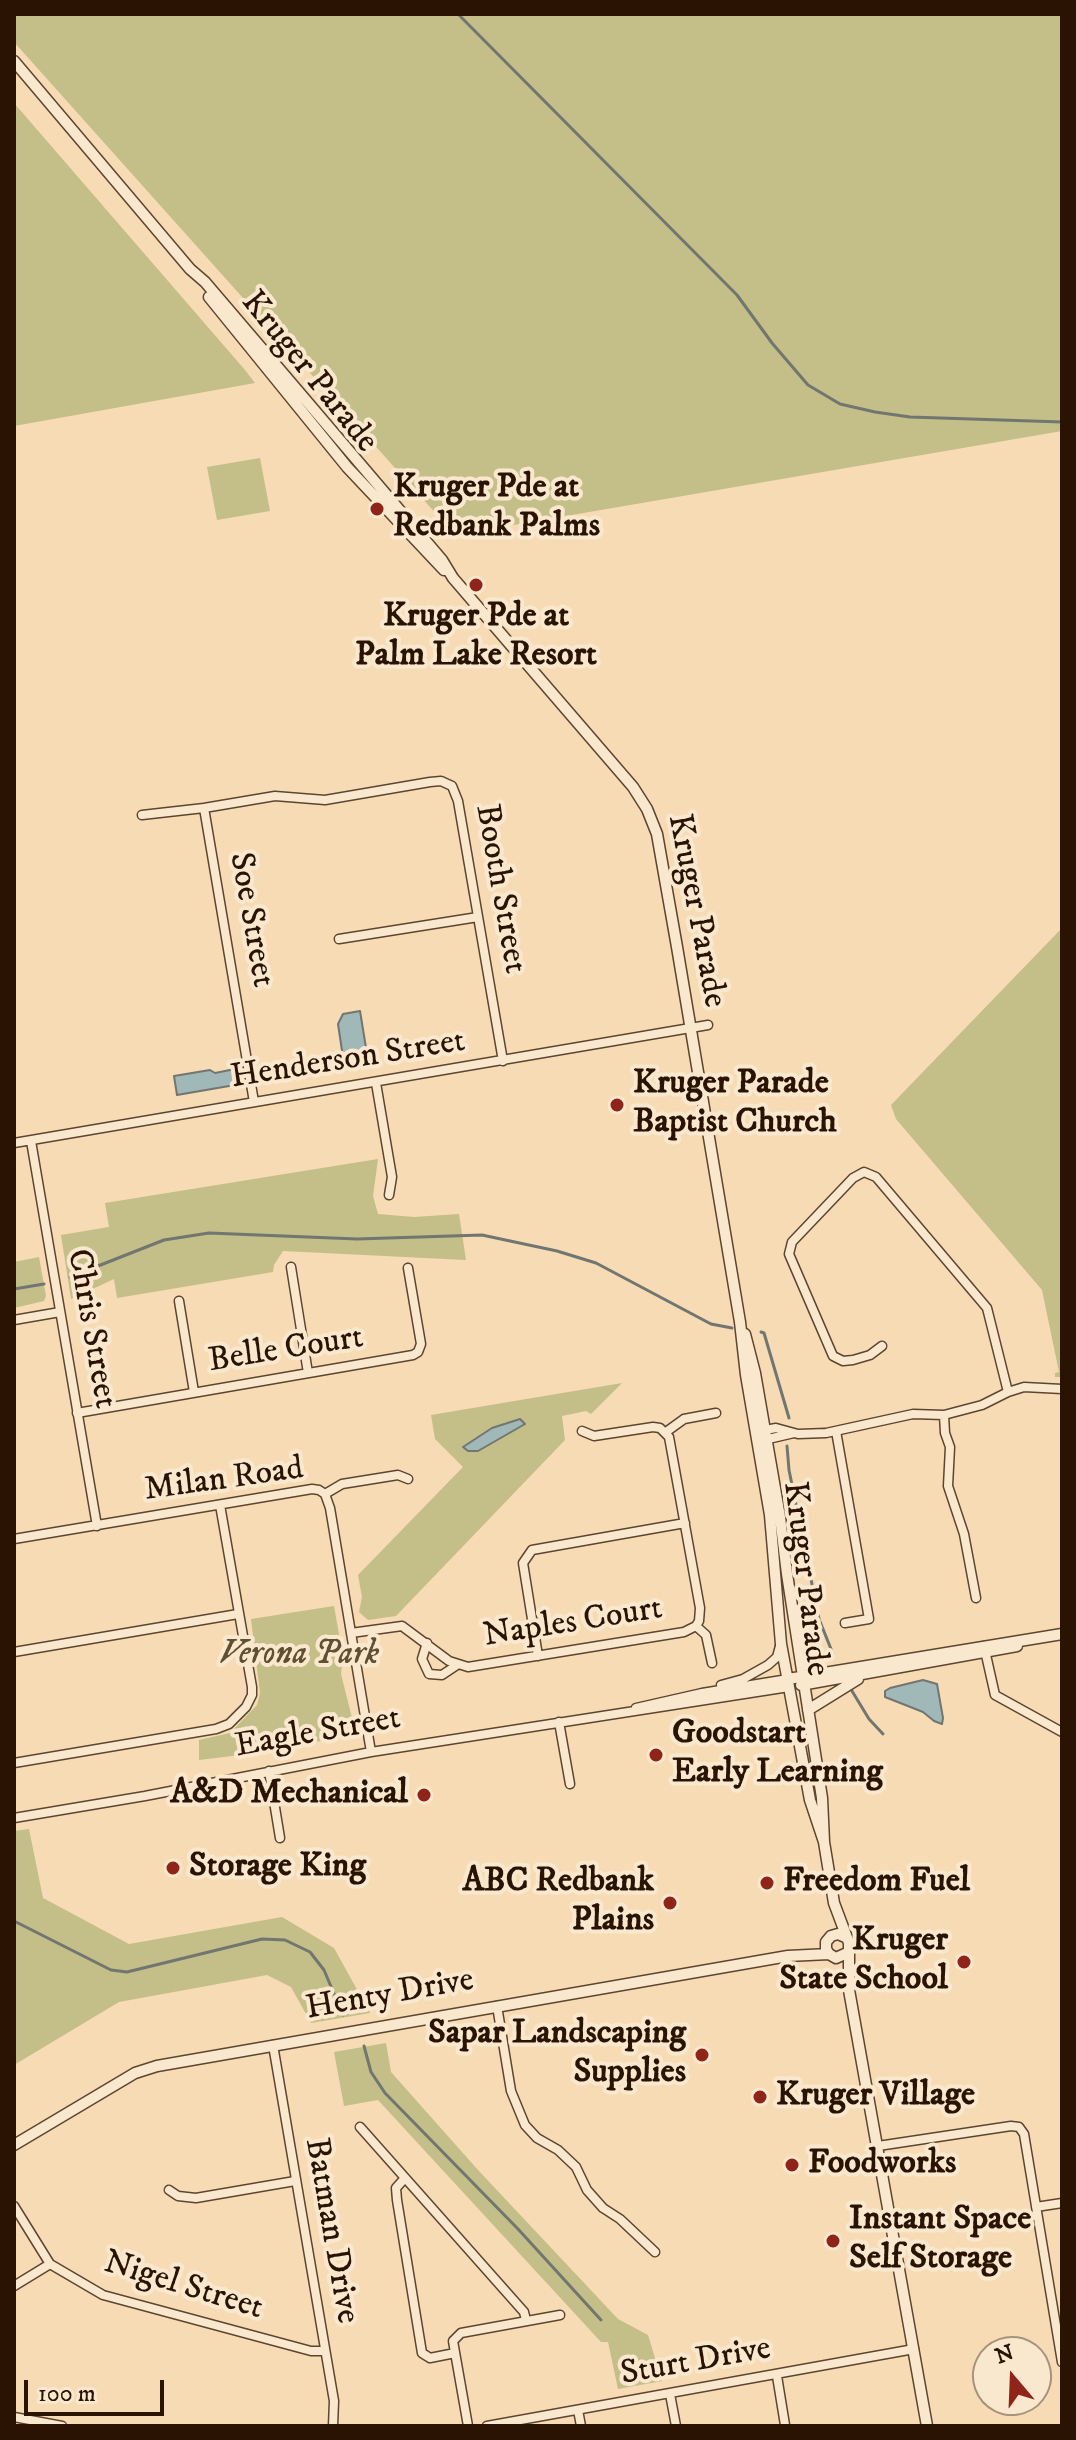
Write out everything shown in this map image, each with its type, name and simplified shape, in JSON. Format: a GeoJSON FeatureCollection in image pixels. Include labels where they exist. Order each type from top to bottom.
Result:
{"type":"FeatureCollection","features":[{"type":"Feature","properties":{"kind":"street","name":"Kruger Parade"},"geometry":{"type":"LineString","coordinates":[[14,61],[442,560],[453,578],[643,801],[657,834],[740,1336],[761,1435],[804,1680],[834,1903],[845,1937]]}},
{"type":"Feature","properties":{"kind":"street","name":"Booth Street"},"geometry":{"type":"LineString","coordinates":[[204,808],[266,797],[325,800],[430,782],[452,786],[458,801],[503,1061]]}},
{"type":"Feature","properties":{"kind":"street","name":"Soe Street"},"geometry":{"type":"LineString","coordinates":[[142,815],[204,808],[254,1102]]}},
{"type":"Feature","properties":{"kind":"street"},"geometry":{"type":"LineString","coordinates":[[339,939],[478,917]]}},
{"type":"Feature","properties":{"kind":"street","name":"Henderson Street"},"geometry":{"type":"LineString","coordinates":[[14,1143],[708,1025]]}},
{"type":"Feature","properties":{"kind":"street"},"geometry":{"type":"LineString","coordinates":[[376,1083],[392,1177],[389,1195]]}},
{"type":"Feature","properties":{"kind":"street","name":"Chris Street"},"geometry":{"type":"LineString","coordinates":[[31,1141],[97,1526]]}},
{"type":"Feature","properties":{"kind":"street"},"geometry":{"type":"LineString","coordinates":[[882,1346],[870,1355],[853,1360],[843,1361],[833,1356],[789,1254],[792,1242],[853,1178],[864,1172],[876,1177],[987,1308],[1008,1392]]}},
{"type":"Feature","properties":{"kind":"street"},"geometry":{"type":"LineString","coordinates":[[291,1267],[308,1373]]}},
{"type":"Feature","properties":{"kind":"street","name":"Belle Court"},"geometry":{"type":"LineString","coordinates":[[77,1413],[407,1357],[418,1352],[420,1338],[408,1268]]}},
{"type":"Feature","properties":{"kind":"street"},"geometry":{"type":"LineString","coordinates":[[179,1301],[194,1392]]}},
{"type":"Feature","properties":{"kind":"street"},"geometry":{"type":"LineString","coordinates":[[14,1320],[60,1312]]}},
{"type":"Feature","properties":{"kind":"street"},"geometry":{"type":"LineString","coordinates":[[761,1435],[776,1428],[813,1434],[913,1414],[944,1415],[982,1405],[1024,1387],[1062,1389]]}},
{"type":"Feature","properties":{"kind":"street"},"geometry":{"type":"LineString","coordinates":[[582,1431],[594,1436],[653,1427],[666,1432],[684,1419],[716,1413]]}},
{"type":"Feature","properties":{"kind":"street"},"geometry":{"type":"LineString","coordinates":[[944,1415],[950,1447],[948,1486],[964,1534],[976,1598]]}},
{"type":"Feature","properties":{"kind":"street"},"geometry":{"type":"LineString","coordinates":[[836,1431],[869,1619],[845,1623]]}},
{"type":"Feature","properties":{"kind":"street","name":"Naples Court"},"geometry":{"type":"LineString","coordinates":[[351,1633],[402,1626],[457,1665],[481,1666],[684,1632],[696,1626],[700,1615],[672,1445],[666,1432]]}},
{"type":"Feature","properties":{"kind":"street","name":"Kruger Parade"},"geometry":{"type":"LineString","coordinates":[[761,1435],[781,1644],[810,1800],[824,1842]]}},
{"type":"Feature","properties":{"kind":"street"},"geometry":{"type":"LineString","coordinates":[[325,1494],[342,1484],[398,1475],[408,1479]]}},
{"type":"Feature","properties":{"kind":"street","name":"Milan Road"},"geometry":{"type":"LineString","coordinates":[[14,1539],[312,1489],[325,1494],[330,1508],[371,1752]]}},
{"type":"Feature","properties":{"kind":"street"},"geometry":{"type":"LineString","coordinates":[[14,1763],[216,1729],[229,1724],[246,1707],[252,1695],[220,1505]]}},
{"type":"Feature","properties":{"kind":"street"},"geometry":{"type":"LineString","coordinates":[[538,1656],[523,1563],[532,1550],[685,1523]]}},
{"type":"Feature","properties":{"kind":"street"},"geometry":{"type":"LineString","coordinates":[[14,1652],[238,1614]]}},
{"type":"Feature","properties":{"kind":"street","name":"Naples Court"},"geometry":{"type":"LineString","coordinates":[[696,1626],[706,1635],[712,1663]]}},
{"type":"Feature","properties":{"kind":"street","name":"Eagle Street"},"geometry":{"type":"LineString","coordinates":[[804,1680],[866,1674],[1062,1634]]}},
{"type":"Feature","properties":{"kind":"street","name":"Naples Court"},"geometry":{"type":"LineString","coordinates":[[427,1643],[422,1659],[429,1674],[442,1675],[457,1665]]}},
{"type":"Feature","properties":{"kind":"street"},"geometry":{"type":"LineString","coordinates":[[702,1693],[743,1679],[768,1665],[777,1657],[781,1644]]}},
{"type":"Feature","properties":{"kind":"street"},"geometry":{"type":"LineString","coordinates":[[985,1649],[995,1695],[1062,1732]]}},
{"type":"Feature","properties":{"kind":"street","name":"Eagle Street"},"geometry":{"type":"LineString","coordinates":[[14,1818],[371,1752],[632,1710],[683,1705],[804,1680],[985,1649]]}},
{"type":"Feature","properties":{"kind":"street"},"geometry":{"type":"LineString","coordinates":[[808,1710],[866,1674]]}},
{"type":"Feature","properties":{"kind":"street","name":"Eagle Street"},"geometry":{"type":"LineString","coordinates":[[632,1710],[702,1693],[789,1683]]}},
{"type":"Feature","properties":{"kind":"street"},"geometry":{"type":"LineString","coordinates":[[559,1722],[570,1784]]}},
{"type":"Feature","properties":{"kind":"street"},"geometry":{"type":"LineString","coordinates":[[269,1771],[280,1838]]}},
{"type":"Feature","properties":{"kind":"street","name":"Kruger Parade"},"geometry":{"type":"LineString","coordinates":[[829,1939],[834,1903]]}},
{"type":"Feature","properties":{"kind":"street"},"geometry":{"type":"LineString","coordinates":[[849,1990],[831,1956],[829,1939],[838,1934],[849,1943],[849,1990],[927,2426]]}},
{"type":"Feature","properties":{"kind":"street","name":"Henty Drive"},"geometry":{"type":"LineString","coordinates":[[795,1955],[829,1939]]}},
{"type":"Feature","properties":{"kind":"street"},"geometry":{"type":"LineString","coordinates":[[831,1956],[842,1957],[847,1953]]}},
{"type":"Feature","properties":{"kind":"street","name":"Henty Drive"},"geometry":{"type":"LineString","coordinates":[[14,2145],[135,2073],[157,2066],[795,1955],[831,1956]]}},
{"type":"Feature","properties":{"kind":"street"},"geometry":{"type":"LineString","coordinates":[[497,2006],[511,2091],[525,2125],[537,2138],[558,2150],[576,2167],[587,2190],[603,2208],[620,2219],[655,2252]]}},
{"type":"Feature","properties":{"kind":"street","name":"Batman Drive"},"geometry":{"type":"LineString","coordinates":[[273,2045],[334,2401],[333,2426]]}},
{"type":"Feature","properties":{"kind":"street"},"geometry":{"type":"LineString","coordinates":[[360,2127],[524,2312],[526,2320]]}},
{"type":"Feature","properties":{"kind":"street"},"geometry":{"type":"LineString","coordinates":[[878,2146],[1019,2127],[1024,2134],[1062,2362]]}},
{"type":"Feature","properties":{"kind":"street"},"geometry":{"type":"LineString","coordinates":[[405,2178],[396,2188],[397,2200],[422,2353],[430,2358],[455,2353]]}},
{"type":"Feature","properties":{"kind":"street"},"geometry":{"type":"LineString","coordinates":[[169,2190],[178,2196],[196,2198],[295,2181]]}},
{"type":"Feature","properties":{"kind":"street"},"geometry":{"type":"LineString","coordinates":[[1036,2207],[1062,2203]]}},
{"type":"Feature","properties":{"kind":"street","name":"Nigel Street"},"geometry":{"type":"LineString","coordinates":[[14,2206],[50,2264],[103,2295],[311,2351],[325,2351]]}},
{"type":"Feature","properties":{"kind":"street"},"geometry":{"type":"LineString","coordinates":[[14,2286],[50,2264]]}},
{"type":"Feature","properties":{"kind":"street"},"geometry":{"type":"LineString","coordinates":[[468,2426],[453,2341],[461,2333],[560,2315]]}},
{"type":"Feature","properties":{"kind":"street","name":"Sturt Drive"},"geometry":{"type":"LineString","coordinates":[[487,2426],[914,2349]]}},
{"type":"Feature","properties":{"kind":"street"},"geometry":{"type":"LineString","coordinates":[[777,2376],[785,2425]]}},
{"type":"Feature","properties":{"kind":"street"},"geometry":{"type":"LineString","coordinates":[[670,2394],[676,2426]]}},
{"type":"Feature","properties":{"kind":"street"},"geometry":{"type":"LineString","coordinates":[[578,2410],[581,2426]]}},
{"type":"Feature","properties":{"kind":"street"},"geometry":{"type":"LineString","coordinates":[[14,2417],[62,2426]]}},
{"type":"Feature","properties":{"kind":"green space"},"geometry":{"type":"Polygon","coordinates":[[[14,14],[1062,14],[1062,431],[455,535],[14,42],[14,14]]]}},
{"type":"Feature","properties":{"kind":"green space"},"geometry":{"type":"Polygon","coordinates":[[[14,103],[245,370],[255,383],[14,426],[14,103]]]}},
{"type":"Feature","properties":{"kind":"green space"},"geometry":{"type":"Polygon","coordinates":[[[260,458],[270,511],[217,520],[207,467],[260,458]]]}},
{"type":"Feature","properties":{"kind":"green space"},"geometry":{"type":"Polygon","coordinates":[[[1062,928],[1062,1377],[1055,1377],[1055,1373],[1059,1372],[1042,1290],[896,1119],[891,1105],[1062,928]]]}},
{"type":"Feature","properties":{"kind":"green space"},"geometry":{"type":"Polygon","coordinates":[[[378,1159],[373,1196],[378,1214],[414,1217],[459,1214],[466,1260],[283,1251],[273,1272],[117,1298],[114,1279],[71,1299],[61,1235],[109,1227],[105,1203],[378,1159]]]}},
{"type":"Feature","properties":{"kind":"green space"},"geometry":{"type":"Polygon","coordinates":[[[39,1257],[46,1296],[44,1301],[14,1308],[14,1262],[39,1257]]]}},
{"type":"Feature","properties":{"kind":"green space"},"geometry":{"type":"Polygon","coordinates":[[[622,1383],[591,1414],[586,1411],[562,1416],[565,1440],[396,1616],[368,1620],[359,1612],[362,1597],[358,1575],[463,1467],[435,1439],[431,1415],[622,1383]]]}},
{"type":"Feature","properties":{"kind":"green space","name":"Verona Park"},"geometry":{"type":"Polygon","coordinates":[[[334,1606],[343,1657],[341,1674],[355,1730],[351,1735],[265,1752],[199,1760],[199,1740],[230,1733],[257,1705],[260,1693],[251,1619],[334,1606]]]}},
{"type":"Feature","properties":{"kind":"green space"},"geometry":{"type":"Polygon","coordinates":[[[29,1829],[43,1898],[129,1944],[282,1917],[334,1948],[370,2013],[311,2023],[291,1987],[267,1975],[119,2002],[14,2065],[14,1831],[29,1829]]]}},
{"type":"Feature","properties":{"kind":"green space"},"geometry":{"type":"Polygon","coordinates":[[[386,2043],[391,2072],[478,2170],[618,2319],[648,2335],[662,2381],[618,2389],[608,2342],[601,2342],[378,2100],[344,2106],[334,2052],[386,2043]]]}},
{"type":"Feature","properties":{"kind":"water"},"geometry":{"type":"Polygon","coordinates":[[[360,1011],[368,1060],[344,1064],[338,1024],[343,1014],[360,1011]]]}},
{"type":"Feature","properties":{"kind":"water"},"geometry":{"type":"Polygon","coordinates":[[[235,1069],[235,1085],[177,1095],[174,1076],[235,1069]]]}},
{"type":"Feature","properties":{"kind":"water"},"geometry":{"type":"Polygon","coordinates":[[[520,1419],[525,1424],[478,1451],[468,1451],[463,1447],[492,1428],[520,1419]]]}},
{"type":"Feature","properties":{"kind":"water"},"geometry":{"type":"Polygon","coordinates":[[[923,1680],[937,1684],[942,1724],[923,1712],[885,1697],[885,1691],[890,1688],[923,1680]]]}},
{"type":"Feature","properties":{"kind":"waterway"},"geometry":{"type":"LineString","coordinates":[[458,14],[737,295],[808,385],[840,404],[875,412],[910,417],[1062,422]]}},
{"type":"Feature","properties":{"kind":"waterway"},"geometry":{"type":"LineString","coordinates":[[70,1277],[164,1240],[209,1233],[357,1239],[482,1235],[596,1263],[711,1324],[732,1328]]}},
{"type":"Feature","properties":{"kind":"waterway"},"geometry":{"type":"LineString","coordinates":[[14,1289],[44,1284]]}},
{"type":"Feature","properties":{"kind":"waterway"},"geometry":{"type":"LineString","coordinates":[[761,1332],[764,1333],[789,1418]]}},
{"type":"Feature","properties":{"kind":"waterway"},"geometry":{"type":"LineString","coordinates":[[787,1446],[819,1619],[833,1654]]}},
{"type":"Feature","properties":{"kind":"waterway"},"geometry":{"type":"LineString","coordinates":[[852,1691],[869,1719],[883,1734]]}},
{"type":"Feature","properties":{"kind":"waterway"},"geometry":{"type":"LineString","coordinates":[[14,1921],[111,1970],[127,1972],[262,1939],[285,1940],[310,1952],[324,1970],[343,2015]]}},
{"type":"Feature","properties":{"kind":"waterway"},"geometry":{"type":"LineString","coordinates":[[364,2046],[371,2072],[385,2093],[518,2229],[601,2320]]}},
{"type":"Feature","properties":{"kind":"place","name":"Kruger Pde at Redbank Palms"},"geometry":{"type":"Point","coordinates":[377,509]}},
{"type":"Feature","properties":{"kind":"place","name":"Kruger Pde at Palm Lake Resort"},"geometry":{"type":"Point","coordinates":[476,585]}},
{"type":"Feature","properties":{"kind":"place","name":"Kruger Parade Baptist Church"},"geometry":{"type":"Point","coordinates":[617,1105]}},
{"type":"Feature","properties":{"kind":"place","name":"Goodstart Early Learning"},"geometry":{"type":"Point","coordinates":[656,1755]}},
{"type":"Feature","properties":{"kind":"place","name":"A&D Mechanical"},"geometry":{"type":"Point","coordinates":[424,1795]}},
{"type":"Feature","properties":{"kind":"place","name":"Storage King"},"geometry":{"type":"Point","coordinates":[173,1868]}},
{"type":"Feature","properties":{"kind":"place","name":"Freedom Fuel"},"geometry":{"type":"Point","coordinates":[767,1883]}},
{"type":"Feature","properties":{"kind":"place","name":"ABC Redbank Plains"},"geometry":{"type":"Point","coordinates":[670,1903]}},
{"type":"Feature","properties":{"kind":"place","name":"Kruger State School"},"geometry":{"type":"Point","coordinates":[964,1962]}},
{"type":"Feature","properties":{"kind":"place","name":"Sapar Landscaping Supplies"},"geometry":{"type":"Point","coordinates":[702,2055]}},
{"type":"Feature","properties":{"kind":"place","name":"Kruger Village"},"geometry":{"type":"Point","coordinates":[760,2097]}},
{"type":"Feature","properties":{"kind":"place","name":"Foodworks"},"geometry":{"type":"Point","coordinates":[792,2165]}},
{"type":"Feature","properties":{"kind":"place","name":"Instant Space Self Storage"},"geometry":{"type":"Point","coordinates":[833,2241]}}]}
